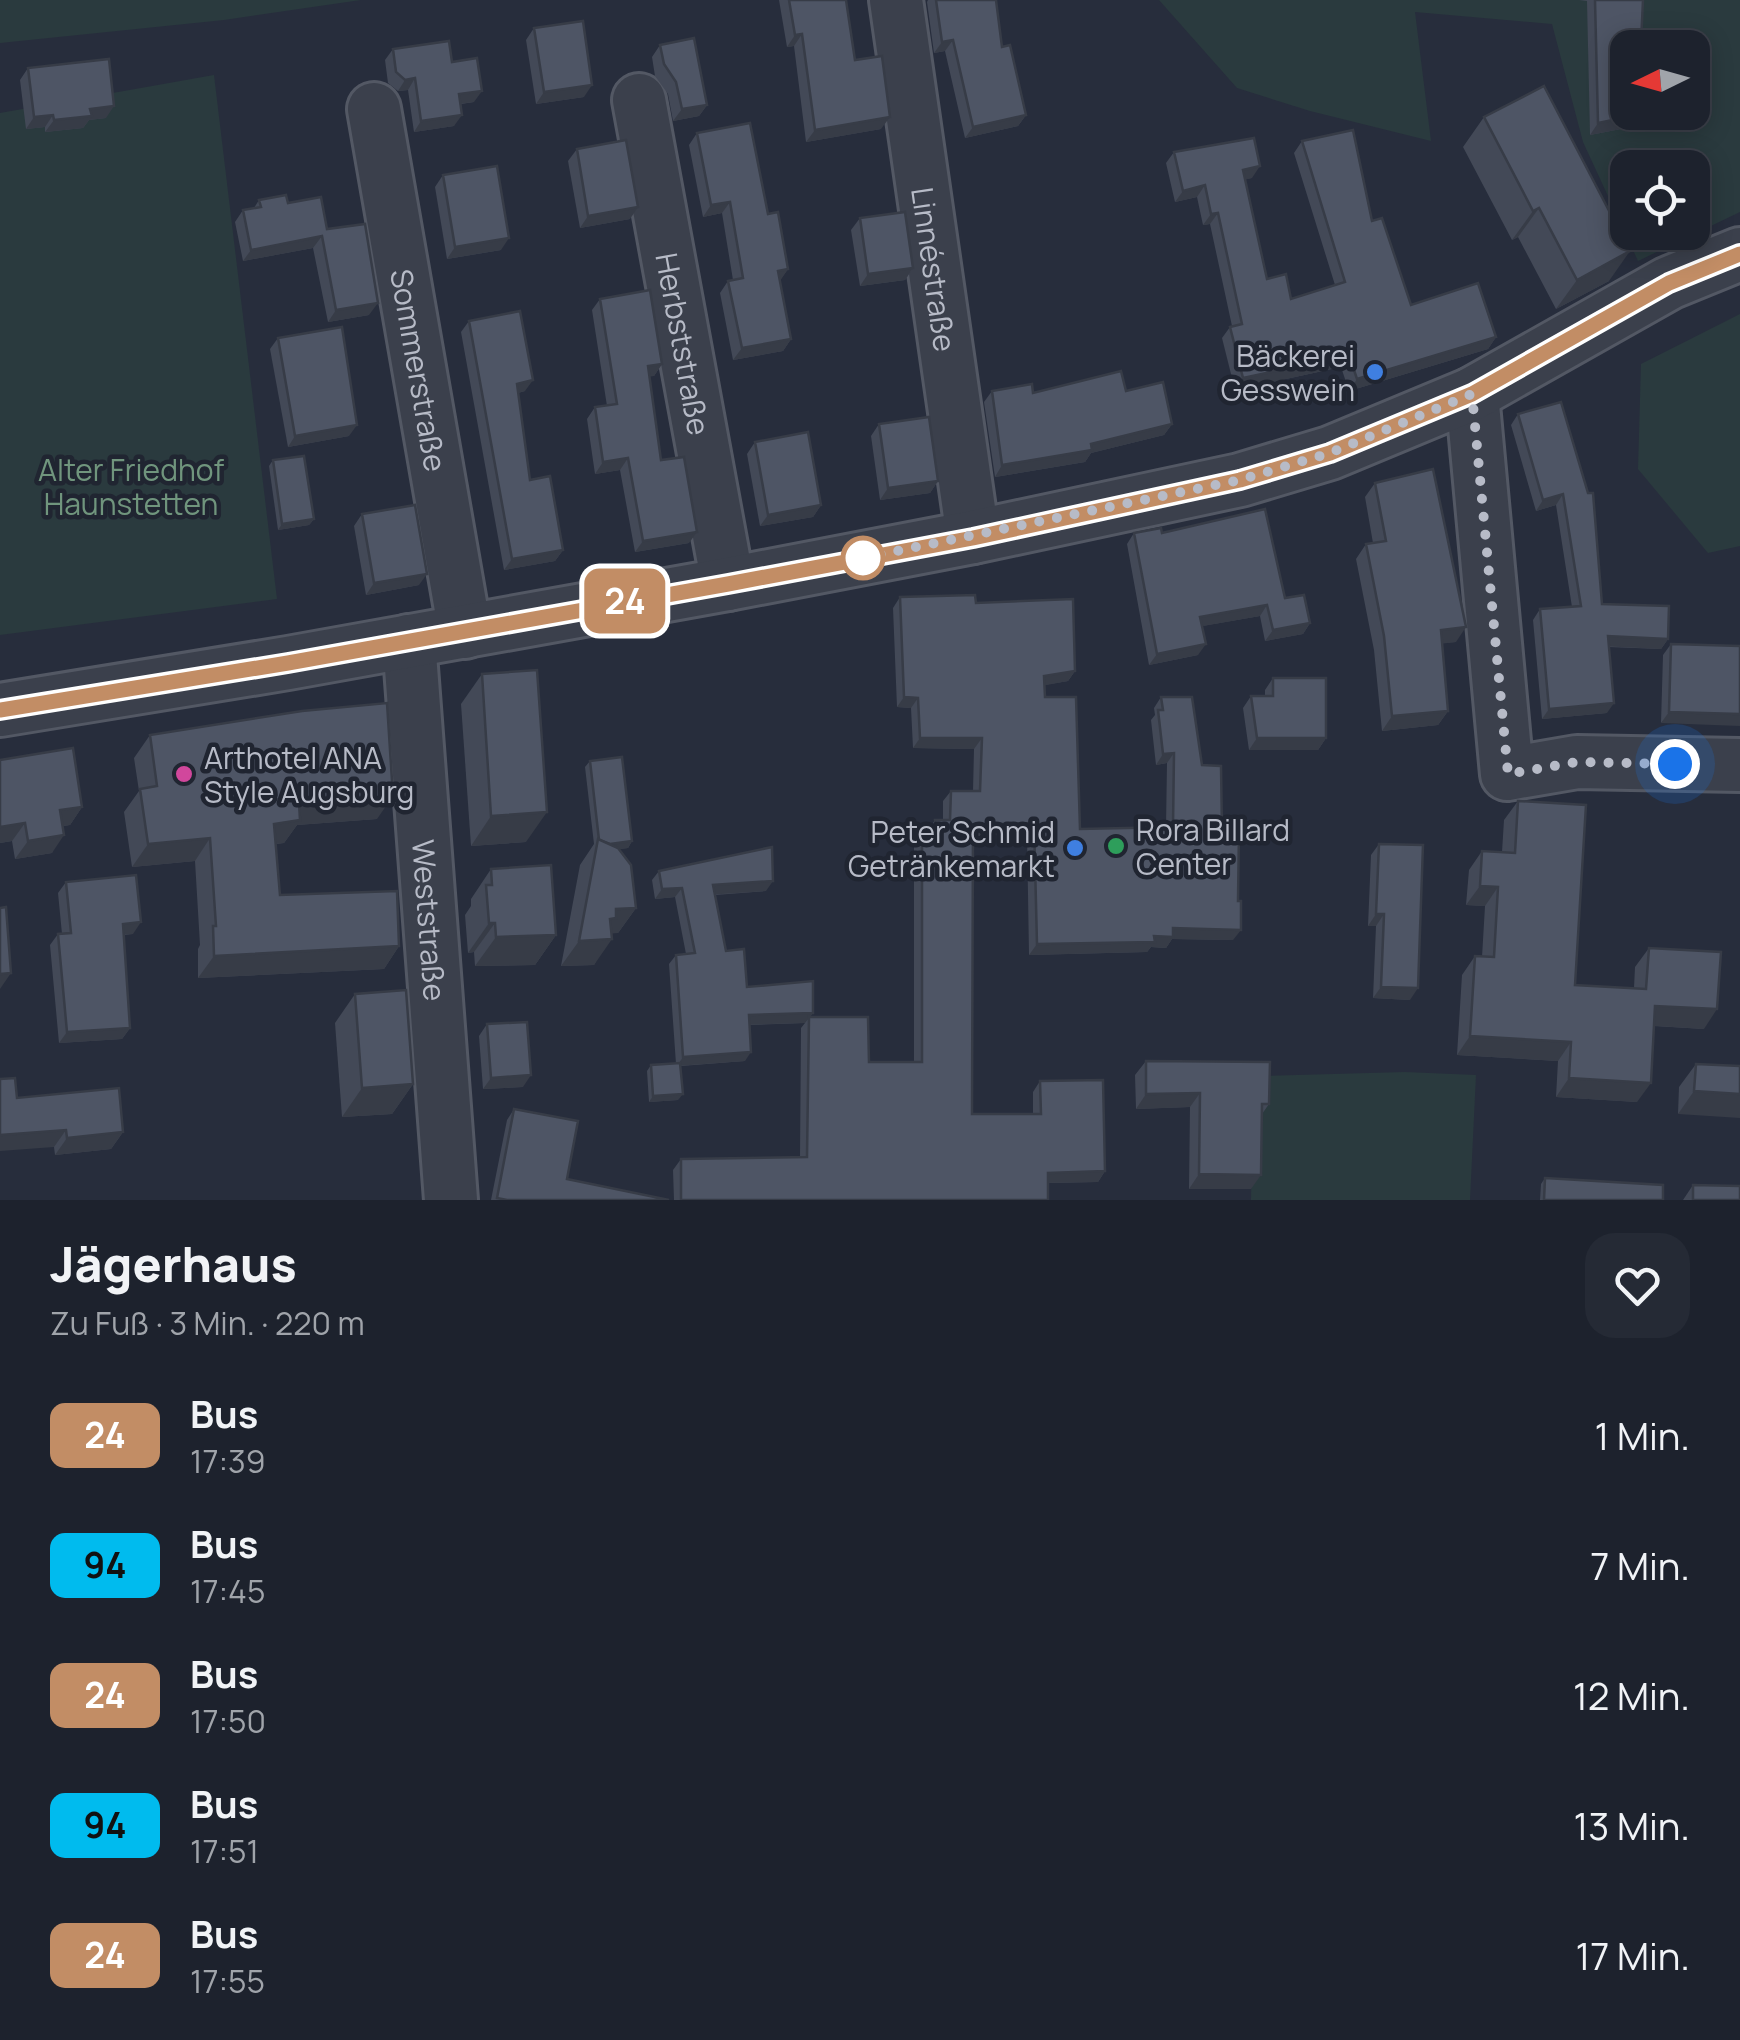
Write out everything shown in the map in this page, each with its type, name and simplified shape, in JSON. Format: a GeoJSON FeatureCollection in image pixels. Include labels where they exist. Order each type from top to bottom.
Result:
{"type":"FeatureCollection","features":[{"type":"Feature","properties":{"kind":"street","name":"Linnéstraße"},"geometry":{"type":"LineString","coordinates":[[896,0],[973,538]]}},
{"type":"Feature","properties":{"kind":"street","name":"Herbststraße"},"geometry":{"type":"LineString","coordinates":[[639,100],[728,584]]}},
{"type":"Feature","properties":{"kind":"street","name":"Sommerstraße"},"geometry":{"type":"LineString","coordinates":[[374,108],[465,632]]}},
{"type":"Feature","properties":{"kind":"street"},"geometry":{"type":"LineString","coordinates":[[0,710],[728,584],[973,538],[1240,480],[1330,453],[1472,394],[1669,283],[1740,254]]}},
{"type":"Feature","properties":{"kind":"street"},"geometry":{"type":"LineString","coordinates":[[1472,394],[1508,774],[1577,762],[1740,765]]}},
{"type":"Feature","properties":{"kind":"street","name":"Weststraße"},"geometry":{"type":"LineString","coordinates":[[409,642],[451,1200]]}},
{"type":"Feature","properties":{"kind":"green space"},"geometry":{"type":"Polygon","coordinates":[[[0,0],[361,0],[224,20],[0,43],[0,0]]]}},
{"type":"Feature","properties":{"kind":"green space"},"geometry":{"type":"Polygon","coordinates":[[[1159,0],[1740,0],[1740,212],[1710,226],[1710,150],[1610,150],[1610,200],[1583,142],[1552,24],[1415,12],[1431,141],[1237,88],[1159,0]]]}},
{"type":"Feature","properties":{"kind":"green space","name":"Alter Friedhof Haunstetten"},"geometry":{"type":"Polygon","coordinates":[[[214,75],[277,599],[0,635],[0,113],[214,75]]]}},
{"type":"Feature","properties":{"kind":"green space"},"geometry":{"type":"Polygon","coordinates":[[[1633,250],[1661,250],[1638,261],[1633,250]]]}},
{"type":"Feature","properties":{"kind":"green space"},"geometry":{"type":"Polygon","coordinates":[[[1740,314],[1740,546],[1708,553],[1638,469],[1641,364],[1740,314]]]}},
{"type":"Feature","properties":{"kind":"green space"},"geometry":{"type":"Polygon","coordinates":[[[1405,1072],[1476,1075],[1470,1200],[1251,1200],[1252,1118],[1259,1076],[1405,1072]]]}},
{"type":"Feature","properties":{"kind":"building"},"geometry":{"type":"Polygon","coordinates":[[[789,0],[846,0],[855,60],[882,56],[890,117],[815,130],[802,34],[795,35],[789,0]]]}},
{"type":"Feature","properties":{"kind":"building"},"geometry":{"type":"Polygon","coordinates":[[[936,0],[996,0],[1002,47],[1010,45],[1026,115],[973,127],[953,40],[942,42],[936,0]]]}},
{"type":"Feature","properties":{"kind":"building"},"geometry":{"type":"Polygon","coordinates":[[[1595,0],[1643,0],[1642,30],[1610,30],[1610,121],[1598,123],[1595,0]]]}},
{"type":"Feature","properties":{"kind":"building"},"geometry":{"type":"Polygon","coordinates":[[[583,21],[592,85],[544,92],[534,28],[583,21]]]}},
{"type":"Feature","properties":{"kind":"building"},"geometry":{"type":"Polygon","coordinates":[[[694,38],[707,105],[682,109],[676,82],[664,64],[660,45],[694,38]]]}},
{"type":"Feature","properties":{"kind":"building"},"geometry":{"type":"Polygon","coordinates":[[[449,41],[452,62],[477,58],[482,91],[459,94],[462,115],[421,121],[415,78],[405,80],[396,72],[393,49],[449,41]]]}},
{"type":"Feature","properties":{"kind":"building"},"geometry":{"type":"Polygon","coordinates":[[[109,59],[114,106],[90,109],[92,116],[54,120],[53,115],[34,117],[28,68],[109,59]]]}},
{"type":"Feature","properties":{"kind":"building"},"geometry":{"type":"Polygon","coordinates":[[[1544,86],[1610,213],[1610,250],[1630,251],[1577,280],[1539,208],[1533,211],[1484,117],[1544,86]]]}},
{"type":"Feature","properties":{"kind":"building"},"geometry":{"type":"Polygon","coordinates":[[[750,123],[768,214],[778,212],[788,269],[778,271],[791,339],[742,348],[728,281],[743,278],[730,202],[711,205],[697,133],[750,123]]]}},
{"type":"Feature","properties":{"kind":"building"},"geometry":{"type":"Polygon","coordinates":[[[1353,130],[1372,221],[1382,218],[1411,305],[1478,283],[1496,337],[1357,379],[1349,355],[1243,378],[1230,327],[1242,324],[1218,213],[1211,214],[1205,185],[1183,191],[1174,152],[1254,138],[1260,166],[1243,170],[1267,279],[1286,274],[1291,299],[1345,282],[1302,141],[1353,130]]]}},
{"type":"Feature","properties":{"kind":"building"},"geometry":{"type":"Polygon","coordinates":[[[626,140],[638,207],[588,216],[577,149],[626,140]]]}},
{"type":"Feature","properties":{"kind":"building"},"geometry":{"type":"Polygon","coordinates":[[[497,166],[509,238],[455,247],[443,175],[497,166]]]}},
{"type":"Feature","properties":{"kind":"building"},"geometry":{"type":"Polygon","coordinates":[[[286,195],[288,203],[321,197],[327,229],[365,224],[378,303],[336,310],[322,236],[251,250],[243,210],[261,207],[259,200],[286,195]]]}},
{"type":"Feature","properties":{"kind":"building"},"geometry":{"type":"Polygon","coordinates":[[[905,212],[913,268],[868,274],[860,218],[905,212]]]}},
{"type":"Feature","properties":{"kind":"building"},"geometry":{"type":"Polygon","coordinates":[[[650,290],[662,364],[648,366],[661,460],[684,457],[697,532],[643,541],[628,458],[603,462],[595,407],[617,404],[600,299],[650,290]]]}},
{"type":"Feature","properties":{"kind":"building"},"geometry":{"type":"Polygon","coordinates":[[[520,311],[533,380],[517,384],[530,480],[550,476],[563,550],[512,559],[469,321],[520,311]]]}},
{"type":"Feature","properties":{"kind":"building"},"geometry":{"type":"Polygon","coordinates":[[[342,327],[357,425],[295,436],[278,338],[342,327]]]}},
{"type":"Feature","properties":{"kind":"building"},"geometry":{"type":"Polygon","coordinates":[[[1121,371],[1126,391],[1163,382],[1172,424],[1091,444],[1092,450],[1002,465],[992,391],[1032,384],[1033,393],[1121,371]]]}},
{"type":"Feature","properties":{"kind":"building"},"geometry":{"type":"Polygon","coordinates":[[[1561,402],[1588,493],[1593,493],[1602,604],[1669,606],[1668,639],[1608,636],[1614,703],[1549,709],[1540,609],[1581,606],[1563,494],[1543,500],[1518,414],[1561,402]]]}},
{"type":"Feature","properties":{"kind":"building"},"geometry":{"type":"Polygon","coordinates":[[[929,417],[938,481],[888,488],[879,424],[929,417]]]}},
{"type":"Feature","properties":{"kind":"building"},"geometry":{"type":"Polygon","coordinates":[[[808,432],[821,505],[768,515],[755,442],[808,432]]]}},
{"type":"Feature","properties":{"kind":"building"},"geometry":{"type":"Polygon","coordinates":[[[304,456],[314,519],[282,524],[273,460],[304,456]]]}},
{"type":"Feature","properties":{"kind":"building"},"geometry":{"type":"Polygon","coordinates":[[[1433,469],[1466,627],[1441,630],[1448,711],[1392,716],[1384,636],[1366,544],[1386,541],[1375,483],[1433,469]]]}},
{"type":"Feature","properties":{"kind":"building"},"geometry":{"type":"Polygon","coordinates":[[[415,505],[427,574],[374,583],[362,514],[415,505]]]}},
{"type":"Feature","properties":{"kind":"building"},"geometry":{"type":"Polygon","coordinates":[[[1265,509],[1285,598],[1304,595],[1310,623],[1273,630],[1267,605],[1200,617],[1206,644],[1157,654],[1134,533],[1161,528],[1162,533],[1265,509]]]}},
{"type":"Feature","properties":{"kind":"building"},"geometry":{"type":"Polygon","coordinates":[[[975,595],[976,603],[1073,599],[1075,671],[1044,676],[1045,697],[1076,697],[1080,829],[1173,827],[1174,753],[1163,754],[1158,710],[1163,710],[1161,697],[1192,697],[1202,765],[1221,766],[1222,830],[1239,831],[1241,930],[1173,928],[1173,937],[1154,936],[1155,942],[1037,944],[1034,823],[973,825],[972,1114],[1041,1114],[1040,1081],[1103,1080],[1105,1171],[1048,1173],[1048,1200],[681,1200],[681,1159],[807,1157],[809,1017],[868,1017],[869,1062],[922,1062],[922,830],[936,830],[935,820],[950,820],[951,791],[980,791],[982,738],[920,738],[918,698],[904,697],[900,597],[975,595]]]}},
{"type":"Feature","properties":{"kind":"building"},"geometry":{"type":"Polygon","coordinates":[[[1671,644],[1740,646],[1740,714],[1669,712],[1671,644]]]}},
{"type":"Feature","properties":{"kind":"building"},"geometry":{"type":"Polygon","coordinates":[[[537,670],[547,812],[491,816],[482,674],[537,670]]]}},
{"type":"Feature","properties":{"kind":"building"},"geometry":{"type":"Polygon","coordinates":[[[1273,678],[1326,678],[1326,738],[1257,738],[1251,696],[1273,696],[1273,678]]]}},
{"type":"Feature","properties":{"kind":"building"},"geometry":{"type":"Polygon","coordinates":[[[387,703],[393,796],[299,803],[300,820],[274,824],[280,895],[397,891],[399,946],[214,956],[216,926],[210,838],[148,844],[140,789],[157,786],[150,735],[302,711],[387,703]]]}},
{"type":"Feature","properties":{"kind":"building"},"geometry":{"type":"Polygon","coordinates":[[[73,748],[82,807],[60,810],[64,835],[28,841],[25,823],[0,827],[0,760],[73,748]]]}},
{"type":"Feature","properties":{"kind":"building"},"geometry":{"type":"Polygon","coordinates":[[[622,757],[632,841],[610,844],[599,840],[590,761],[622,757]]]}},
{"type":"Feature","properties":{"kind":"building"},"geometry":{"type":"Polygon","coordinates":[[[1518,801],[1586,805],[1575,985],[1646,989],[1649,948],[1721,952],[1717,1009],[1655,1006],[1651,1083],[1569,1078],[1571,1042],[1470,1036],[1475,956],[1494,957],[1498,887],[1480,886],[1482,851],[1515,853],[1518,801]]]}},
{"type":"Feature","properties":{"kind":"building"},"geometry":{"type":"Polygon","coordinates":[[[598,839],[618,848],[631,865],[636,908],[616,909],[616,918],[610,919],[612,939],[579,941],[598,839]]]}},
{"type":"Feature","properties":{"kind":"building"},"geometry":{"type":"Polygon","coordinates":[[[1379,844],[1423,845],[1418,988],[1381,987],[1384,914],[1376,914],[1379,844]]]}},
{"type":"Feature","properties":{"kind":"building"},"geometry":{"type":"Polygon","coordinates":[[[772,847],[773,881],[713,885],[726,951],[744,949],[747,987],[813,981],[813,1013],[749,1015],[751,1052],[683,1057],[676,955],[695,953],[682,888],[662,889],[659,871],[772,847]]]}},
{"type":"Feature","properties":{"kind":"building"},"geometry":{"type":"Polygon","coordinates":[[[551,865],[556,935],[496,937],[495,923],[489,923],[486,885],[492,885],[491,869],[551,865]]]}},
{"type":"Feature","properties":{"kind":"building"},"geometry":{"type":"Polygon","coordinates":[[[136,875],[141,922],[123,924],[130,1028],[67,1032],[58,934],[71,933],[66,882],[136,875]]]}},
{"type":"Feature","properties":{"kind":"building"},"geometry":{"type":"Polygon","coordinates":[[[6,907],[11,973],[0,974],[0,908],[6,907]]]}},
{"type":"Feature","properties":{"kind":"building"},"geometry":{"type":"Polygon","coordinates":[[[406,990],[413,1084],[362,1088],[355,994],[406,990]]]}},
{"type":"Feature","properties":{"kind":"building"},"geometry":{"type":"Polygon","coordinates":[[[527,1022],[531,1075],[491,1078],[487,1024],[527,1022]]]}},
{"type":"Feature","properties":{"kind":"building"},"geometry":{"type":"Polygon","coordinates":[[[1146,1061],[1270,1062],[1269,1104],[1262,1104],[1261,1175],[1199,1174],[1200,1093],[1146,1094],[1146,1061]]]}},
{"type":"Feature","properties":{"kind":"building"},"geometry":{"type":"Polygon","coordinates":[[[680,1063],[683,1094],[653,1096],[651,1065],[680,1063]]]}},
{"type":"Feature","properties":{"kind":"building"},"geometry":{"type":"Polygon","coordinates":[[[1696,1064],[1740,1066],[1740,1094],[1694,1091],[1696,1064]]]}},
{"type":"Feature","properties":{"kind":"building"},"geometry":{"type":"Polygon","coordinates":[[[15,1078],[17,1098],[119,1088],[123,1132],[67,1138],[66,1130],[0,1135],[0,1079],[15,1078]]]}},
{"type":"Feature","properties":{"kind":"building"},"geometry":{"type":"Polygon","coordinates":[[[514,1109],[578,1121],[567,1179],[669,1200],[497,1198],[514,1109]]]}},
{"type":"Feature","properties":{"kind":"building"},"geometry":{"type":"Polygon","coordinates":[[[1545,1178],[1663,1185],[1663,1200],[1544,1200],[1545,1178]]]}},
{"type":"Feature","properties":{"kind":"building"},"geometry":{"type":"Polygon","coordinates":[[[1693,1185],[1740,1186],[1740,1200],[1693,1200],[1693,1185]]]}},
{"type":"Feature","properties":{"kind":"bus line","name":"24"},"geometry":{"type":"LineString","coordinates":[[0,710],[728,584],[973,538],[1240,480],[1330,453],[1472,394],[1669,283],[1740,254]]}},
{"type":"Feature","properties":{"kind":"place","name":"Bäckerei Gesswein"},"geometry":{"type":"Point","coordinates":[1375,372]}},
{"type":"Feature","properties":{"kind":"place","name":"Arthotel ANA Style Augsburg"},"geometry":{"type":"Point","coordinates":[184,774]}},
{"type":"Feature","properties":{"kind":"place","name":"Rora Billard Center"},"geometry":{"type":"Point","coordinates":[1116,846]}},
{"type":"Feature","properties":{"kind":"place","name":"Peter Schmid Getränkemarkt"},"geometry":{"type":"Point","coordinates":[1075,848]}},
{"type":"Feature","properties":{"kind":"route"},"geometry":{"type":"LineString","coordinates":[[863,558],[1240,480],[1330,453],[1472,394],[1508,774],[1577,762],[1675,764]]}}]}
